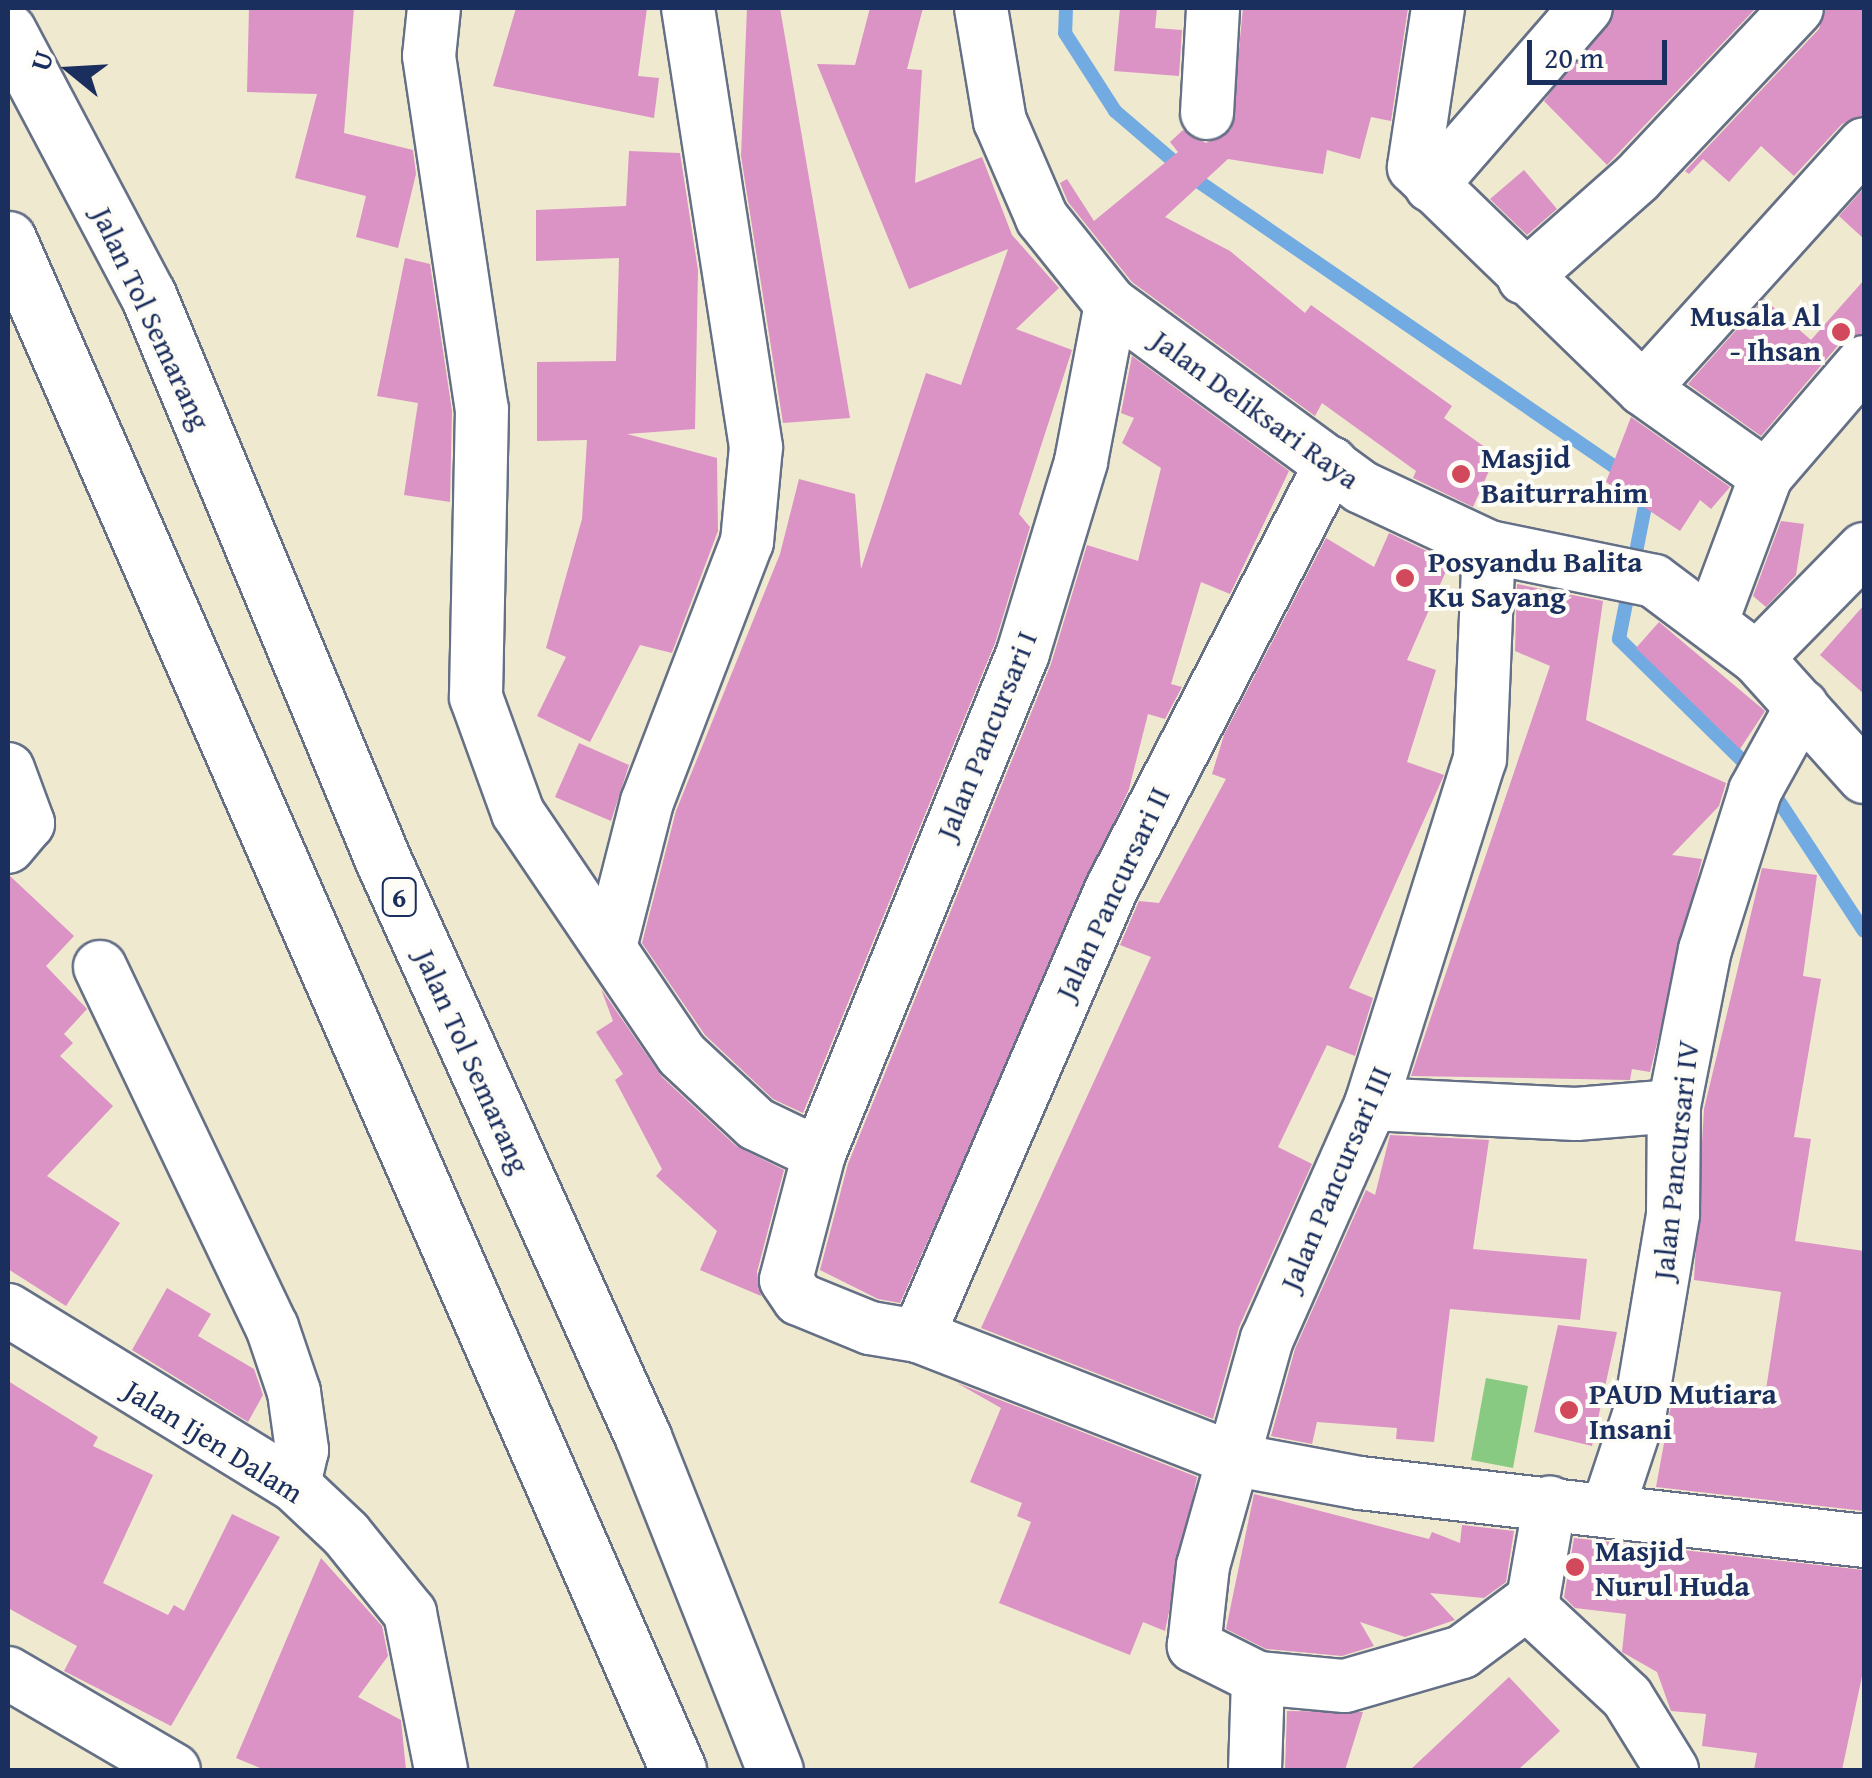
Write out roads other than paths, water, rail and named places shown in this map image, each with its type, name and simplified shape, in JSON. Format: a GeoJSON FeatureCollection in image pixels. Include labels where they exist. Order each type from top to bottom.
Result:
{"type":"FeatureCollection","features":[{"type":"Feature","properties":{"kind":"highway","name":"Jalan Tol Semarang"},"geometry":{"type":"LineString","coordinates":[[8,31],[148,295],[383,860],[642,1437],[776,1770]]}},
{"type":"Feature","properties":{"kind":"highway"},"geometry":{"type":"LineString","coordinates":[[8,240],[678,1770]]}},
{"type":"Feature","properties":{"kind":"street"},"geometry":{"type":"LineString","coordinates":[[434,8],[430,56],[482,409],[476,697],[518,813],[706,1085],[819,1154]]}},
{"type":"Feature","properties":{"kind":"street"},"geometry":{"type":"LineString","coordinates":[[611,943],[647,802],[747,542],[756,447],[688,8]]}},
{"type":"Feature","properties":{"kind":"street","name":"Jalan Deliksari Raya"},"geometry":{"type":"LineString","coordinates":[[980,8],[1000,121],[1042,218],[1110,304],[1331,464],[1489,547],[1602,565],[1654,581],[1712,618],[1758,658],[1864,777]]}},
{"type":"Feature","properties":{"kind":"street"},"geometry":{"type":"LineString","coordinates":[[1207,114],[1213,8]]}},
{"type":"Feature","properties":{"kind":"street"},"geometry":{"type":"LineString","coordinates":[[1438,8],[1414,138],[1414,167],[1524,278],[1643,388],[1766,476]]}},
{"type":"Feature","properties":{"kind":"street"},"geometry":{"type":"LineString","coordinates":[[1524,278],[1637,178],[1797,8]]}},
{"type":"Feature","properties":{"kind":"street"},"geometry":{"type":"LineString","coordinates":[[1431,186],[1567,17]]}},
{"type":"Feature","properties":{"kind":"street"},"geometry":{"type":"LineString","coordinates":[[1643,388],[1864,144]]}},
{"type":"Feature","properties":{"kind":"street","name":"Jalan Pancursari I"},"geometry":{"type":"LineString","coordinates":[[1110,304],[1080,462],[1023,653],[819,1154],[786,1280],[800,1300],[918,1336],[1236,1460],[1864,1540]]}},
{"type":"Feature","properties":{"kind":"street"},"geometry":{"type":"LineString","coordinates":[[1712,618],[1766,476],[1864,362]]}},
{"type":"Feature","properties":{"kind":"street","name":"Jalan Pancursari II"},"geometry":{"type":"LineString","coordinates":[[918,1336],[1112,888],[1331,464]]}},
{"type":"Feature","properties":{"kind":"street","name":"Jalan Pancursari III"},"geometry":{"type":"LineString","coordinates":[[1489,547],[1480,760],[1371,1104],[1267,1339],[1192,1633],[1202,1653],[1258,1678],[1345,1686],[1388,1678],[1462,1652],[1528,1605]]}},
{"type":"Feature","properties":{"kind":"street"},"geometry":{"type":"LineString","coordinates":[[1758,658],[1864,549]]}},
{"type":"Feature","properties":{"kind":"street","name":"Jalan Pancursari IV"},"geometry":{"type":"LineString","coordinates":[[1608,1508],[1640,1412],[1664,1268],[1674,1106],[1705,950],[1764,779],[1802,706]]}},
{"type":"Feature","properties":{"kind":"street"},"geometry":{"type":"LineString","coordinates":[[8,769],[28,823],[8,847]]}},
{"type":"Feature","properties":{"kind":"street"},"geometry":{"type":"LineString","coordinates":[[100,968],[272,1327],[299,1430],[294,1485]]}},
{"type":"Feature","properties":{"kind":"street"},"geometry":{"type":"LineString","coordinates":[[1371,1104],[1576,1114],[1674,1106]]}},
{"type":"Feature","properties":{"kind":"street","name":"Jalan Ijen Dalam"},"geometry":{"type":"LineString","coordinates":[[8,1310],[294,1485],[410,1613],[440,1770]]}},
{"type":"Feature","properties":{"kind":"street"},"geometry":{"type":"LineString","coordinates":[[1550,1502],[1528,1605],[1627,1698],[1672,1770]]}},
{"type":"Feature","properties":{"kind":"street"},"geometry":{"type":"LineString","coordinates":[[8,1673],[174,1770]]}},
{"type":"Feature","properties":{"kind":"street"},"geometry":{"type":"LineString","coordinates":[[1255,1770],[1258,1678]]}},
{"type":"Feature","properties":{"kind":"waterway"},"geometry":{"type":"LineString","coordinates":[[1066,8],[1065,33],[1115,111],[1192,177],[1628,476]]}},
{"type":"Feature","properties":{"kind":"waterway"},"geometry":{"type":"LineString","coordinates":[[1648,491],[1619,639],[1753,771]]}},
{"type":"Feature","properties":{"kind":"waterway"},"geometry":{"type":"LineString","coordinates":[[1769,786],[1864,931]]}},
{"type":"Feature","properties":{"kind":"place","name":"Musala Al - Ihsan"},"geometry":{"type":"Point","coordinates":[1841,332]}},
{"type":"Feature","properties":{"kind":"place","name":"Masjid Baiturrahim"},"geometry":{"type":"Point","coordinates":[1461,474]}},
{"type":"Feature","properties":{"kind":"place","name":"Posyandu Balita Ku Sayang"},"geometry":{"type":"Point","coordinates":[1405,578]}},
{"type":"Feature","properties":{"kind":"place","name":"PAUD Mutiara Insani"},"geometry":{"type":"Point","coordinates":[1569,1410]}},
{"type":"Feature","properties":{"kind":"place","name":"Masjid Nurul Huda"},"geometry":{"type":"Point","coordinates":[1575,1567]}}]}
